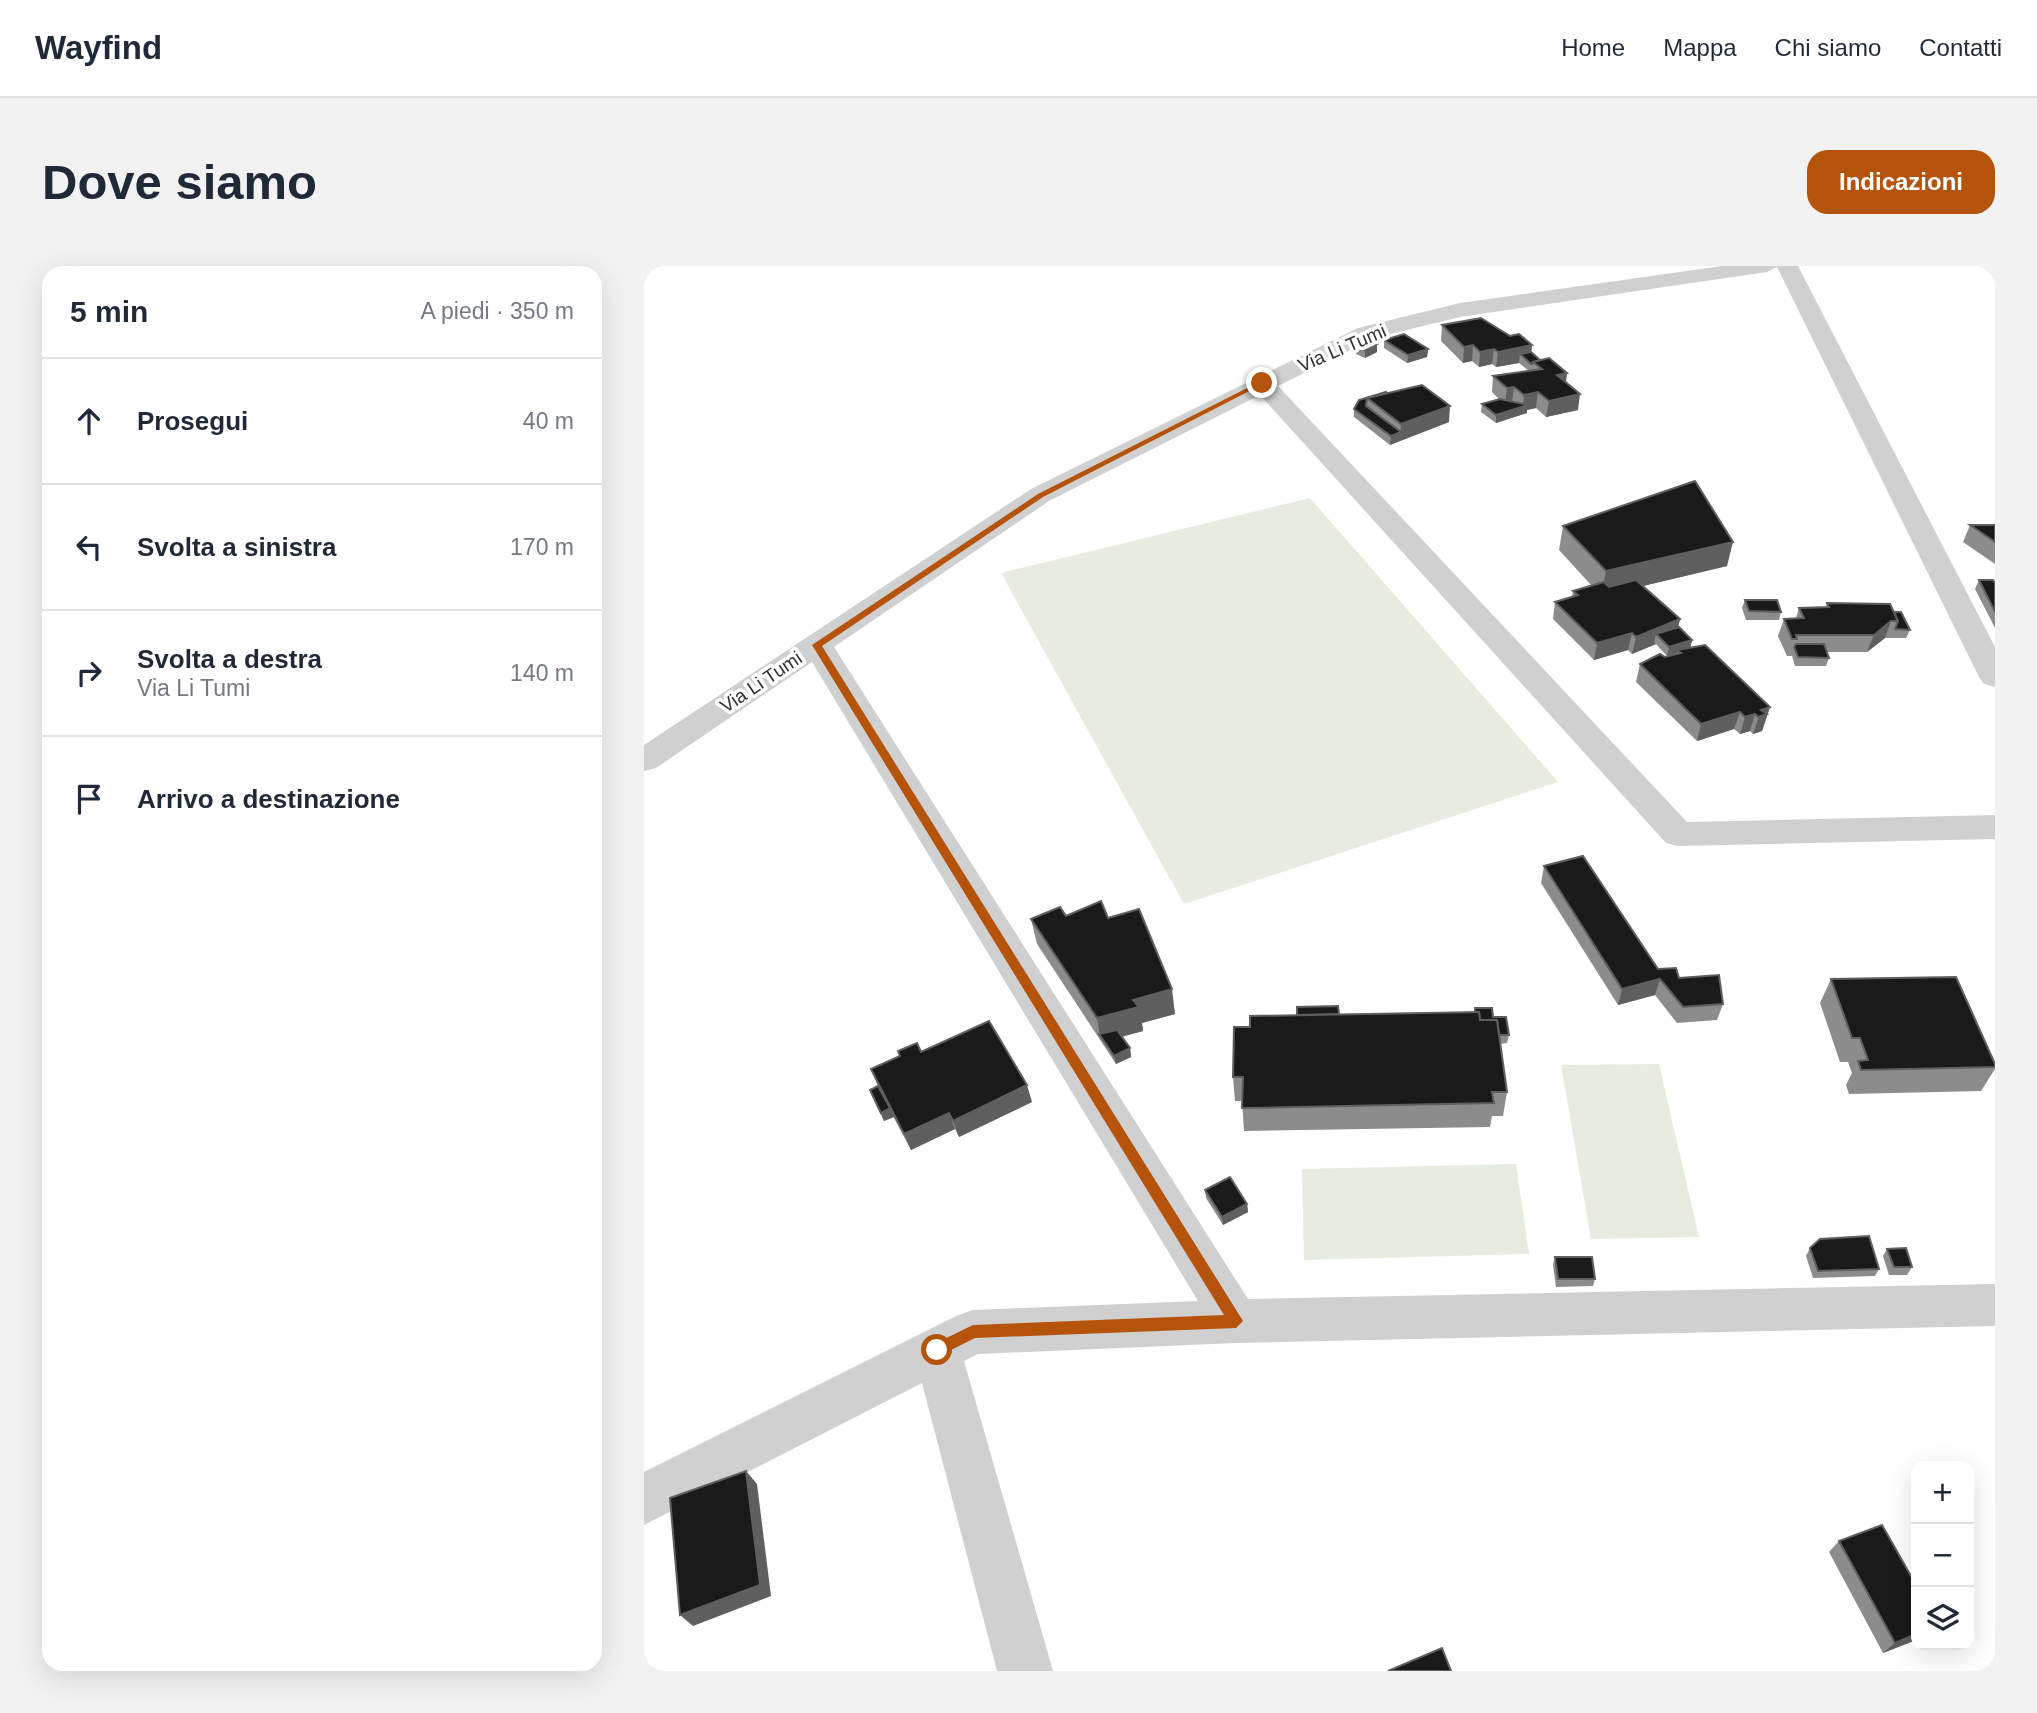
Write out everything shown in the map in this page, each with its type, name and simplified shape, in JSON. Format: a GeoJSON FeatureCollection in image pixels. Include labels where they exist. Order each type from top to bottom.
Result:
{"type":"FeatureCollection","features":[{"type":"Feature","properties":{"kind":"street","name":"Via Li Tumi"},"geometry":{"type":"LineString","coordinates":[[644,760],[1040,495],[1366,333],[1460,310],[1767,266]]}},
{"type":"Feature","properties":{"kind":"street"},"geometry":{"type":"LineString","coordinates":[[1787,266],[1995,677]]}},
{"type":"Feature","properties":{"kind":"street"},"geometry":{"type":"LineString","coordinates":[[1262,383],[1678,834],[1995,827]]}},
{"type":"Feature","properties":{"kind":"street"},"geometry":{"type":"LineString","coordinates":[[817,645],[1236,1321]]}},
{"type":"Feature","properties":{"kind":"street"},"geometry":{"type":"LineString","coordinates":[[644,1499],[973,1332],[1236,1321],[1995,1306]]}},
{"type":"Feature","properties":{"kind":"street"},"geometry":{"type":"LineString","coordinates":[[937,1350],[1025,1671]]}},
{"type":"Feature","properties":{"kind":"shaded area"},"geometry":{"type":"Polygon","coordinates":[[[1310,498],[1558,782],[1184,904],[1001,573],[1310,498]]]}},
{"type":"Feature","properties":{"kind":"shaded area"},"geometry":{"type":"Polygon","coordinates":[[[1659,1064],[1699,1237],[1591,1239],[1561,1065],[1659,1064]]]}},
{"type":"Feature","properties":{"kind":"shaded area"},"geometry":{"type":"Polygon","coordinates":[[[1516,1164],[1529,1254],[1304,1260],[1302,1169],[1516,1164]]]}},
{"type":"Feature","properties":{"kind":"building"},"geometry":{"type":"Polygon","coordinates":[[[1481,318],[1510,336],[1519,334],[1532,345],[1498,352],[1494,349],[1480,352],[1473,345],[1464,347],[1442,325],[1481,318]]]}},
{"type":"Feature","properties":{"kind":"building"},"geometry":{"type":"Polygon","coordinates":[[[1404,334],[1428,349],[1408,355],[1384,340],[1404,334]]]}},
{"type":"Feature","properties":{"kind":"building"},"geometry":{"type":"Polygon","coordinates":[[[1367,340],[1377,344],[1365,350],[1356,346],[1367,340]]]}},
{"type":"Feature","properties":{"kind":"building"},"geometry":{"type":"Polygon","coordinates":[[[1531,352],[1540,360],[1532,364],[1520,354],[1531,352]]]}},
{"type":"Feature","properties":{"kind":"building"},"geometry":{"type":"Polygon","coordinates":[[[1549,358],[1567,373],[1557,375],[1580,394],[1549,401],[1538,392],[1524,395],[1514,387],[1507,388],[1493,376],[1542,369],[1533,362],[1549,358]]]}},
{"type":"Feature","properties":{"kind":"building"},"geometry":{"type":"Polygon","coordinates":[[[1422,385],[1450,406],[1401,424],[1367,398],[1422,385]]]}},
{"type":"Feature","properties":{"kind":"building"},"geometry":{"type":"Polygon","coordinates":[[[1386,392],[1367,398],[1366,406],[1401,432],[1391,436],[1354,409],[1359,400],[1386,392]]]}},
{"type":"Feature","properties":{"kind":"building"},"geometry":{"type":"Polygon","coordinates":[[[1500,399],[1528,405],[1496,415],[1482,404],[1500,399]]]}},
{"type":"Feature","properties":{"kind":"building"},"geometry":{"type":"Polygon","coordinates":[[[1695,481],[1733,542],[1606,571],[1563,526],[1695,481]]]}},
{"type":"Feature","properties":{"kind":"building"},"geometry":{"type":"Polygon","coordinates":[[[1970,525],[1995,525],[1995,542],[1970,525]]]}},
{"type":"Feature","properties":{"kind":"building"},"geometry":{"type":"Polygon","coordinates":[[[1636,580],[1680,619],[1636,637],[1632,633],[1597,643],[1555,602],[1578,595],[1573,591],[1604,582],[1609,587],[1636,580]]]}},
{"type":"Feature","properties":{"kind":"building"},"geometry":{"type":"Polygon","coordinates":[[[1979,580],[1993,580],[1995,583],[1995,612],[1979,580]]]}},
{"type":"Feature","properties":{"kind":"building"},"geometry":{"type":"Polygon","coordinates":[[[1745,600],[1777,600],[1781,612],[1749,611],[1745,600]]]}},
{"type":"Feature","properties":{"kind":"building"},"geometry":{"type":"Polygon","coordinates":[[[1827,603],[1890,604],[1898,621],[1891,621],[1874,635],[1796,635],[1797,639],[1792,639],[1784,619],[1804,618],[1799,608],[1829,607],[1827,603]]]}},
{"type":"Feature","properties":{"kind":"building"},"geometry":{"type":"Polygon","coordinates":[[[1894,612],[1901,612],[1910,630],[1895,629],[1898,621],[1894,612]]]}},
{"type":"Feature","properties":{"kind":"building"},"geometry":{"type":"Polygon","coordinates":[[[1679,627],[1692,640],[1669,647],[1656,634],[1679,627]]]}},
{"type":"Feature","properties":{"kind":"building"},"geometry":{"type":"Polygon","coordinates":[[[1796,644],[1824,644],[1829,658],[1798,657],[1794,647],[1796,644]]]}},
{"type":"Feature","properties":{"kind":"building"},"geometry":{"type":"Polygon","coordinates":[[[1705,645],[1770,707],[1761,710],[1767,714],[1745,717],[1740,712],[1701,724],[1640,664],[1660,654],[1665,657],[1681,653],[1677,650],[1705,645]]]}},
{"type":"Feature","properties":{"kind":"building"},"geometry":{"type":"Polygon","coordinates":[[[1583,856],[1658,969],[1676,968],[1679,978],[1719,975],[1723,1004],[1683,1007],[1660,979],[1622,989],[1544,866],[1583,856]]]}},
{"type":"Feature","properties":{"kind":"building"},"geometry":{"type":"Polygon","coordinates":[[[1101,901],[1108,918],[1139,909],[1172,989],[1133,1000],[1139,1007],[1097,1018],[1031,919],[1060,907],[1066,916],[1101,901]]]}},
{"type":"Feature","properties":{"kind":"building"},"geometry":{"type":"Polygon","coordinates":[[[1956,977],[1995,1067],[1861,1070],[1858,1061],[1868,1060],[1860,1038],[1852,1038],[1831,979],[1956,977]]]}},
{"type":"Feature","properties":{"kind":"building"},"geometry":{"type":"Polygon","coordinates":[[[1338,1006],[1339,1014],[1297,1015],[1297,1007],[1338,1006]]]}},
{"type":"Feature","properties":{"kind":"building"},"geometry":{"type":"Polygon","coordinates":[[[1475,1008],[1492,1008],[1493,1017],[1506,1017],[1509,1035],[1499,1035],[1497,1020],[1480,1020],[1479,1012],[1475,1012],[1475,1008]]]}},
{"type":"Feature","properties":{"kind":"building"},"geometry":{"type":"Polygon","coordinates":[[[1479,1012],[1480,1020],[1497,1020],[1507,1092],[1492,1092],[1494,1103],[1242,1108],[1243,1077],[1233,1077],[1234,1027],[1250,1027],[1250,1016],[1479,1012]]]}},
{"type":"Feature","properties":{"kind":"building"},"geometry":{"type":"Polygon","coordinates":[[[989,1021],[1027,1085],[953,1121],[949,1113],[904,1134],[871,1069],[900,1056],[898,1051],[917,1043],[921,1052],[989,1021]]]}},
{"type":"Feature","properties":{"kind":"building"},"geometry":{"type":"Polygon","coordinates":[[[1117,1030],[1130,1048],[1114,1056],[1099,1034],[1117,1030]]]}},
{"type":"Feature","properties":{"kind":"building"},"geometry":{"type":"Polygon","coordinates":[[[878,1086],[890,1108],[881,1113],[870,1090],[878,1086]]]}},
{"type":"Feature","properties":{"kind":"building"},"geometry":{"type":"Polygon","coordinates":[[[1230,1177],[1247,1204],[1222,1217],[1205,1190],[1230,1177]]]}},
{"type":"Feature","properties":{"kind":"building"},"geometry":{"type":"Polygon","coordinates":[[[1869,1236],[1879,1269],[1818,1271],[1810,1248],[1820,1239],[1869,1236]]]}},
{"type":"Feature","properties":{"kind":"building"},"geometry":{"type":"Polygon","coordinates":[[[1906,1248],[1912,1267],[1894,1267],[1887,1249],[1906,1248]]]}},
{"type":"Feature","properties":{"kind":"building"},"geometry":{"type":"Polygon","coordinates":[[[1555,1257],[1592,1257],[1595,1279],[1558,1279],[1555,1257]]]}},
{"type":"Feature","properties":{"kind":"building"},"geometry":{"type":"Polygon","coordinates":[[[746,1471],[760,1585],[680,1615],[670,1498],[746,1471]]]}},
{"type":"Feature","properties":{"kind":"building"},"geometry":{"type":"Polygon","coordinates":[[[1882,1525],[1911,1576],[1911,1636],[1895,1643],[1839,1541],[1882,1525]]]}},
{"type":"Feature","properties":{"kind":"building"},"geometry":{"type":"Polygon","coordinates":[[[1442,1648],[1451,1671],[1388,1671],[1442,1648]]]}},
{"type":"Feature","properties":{"kind":"route"},"geometry":{"type":"LineString","coordinates":[[937,1350],[973,1332],[1236,1321],[817,645],[1040,495],[1262,383]]}}]}
